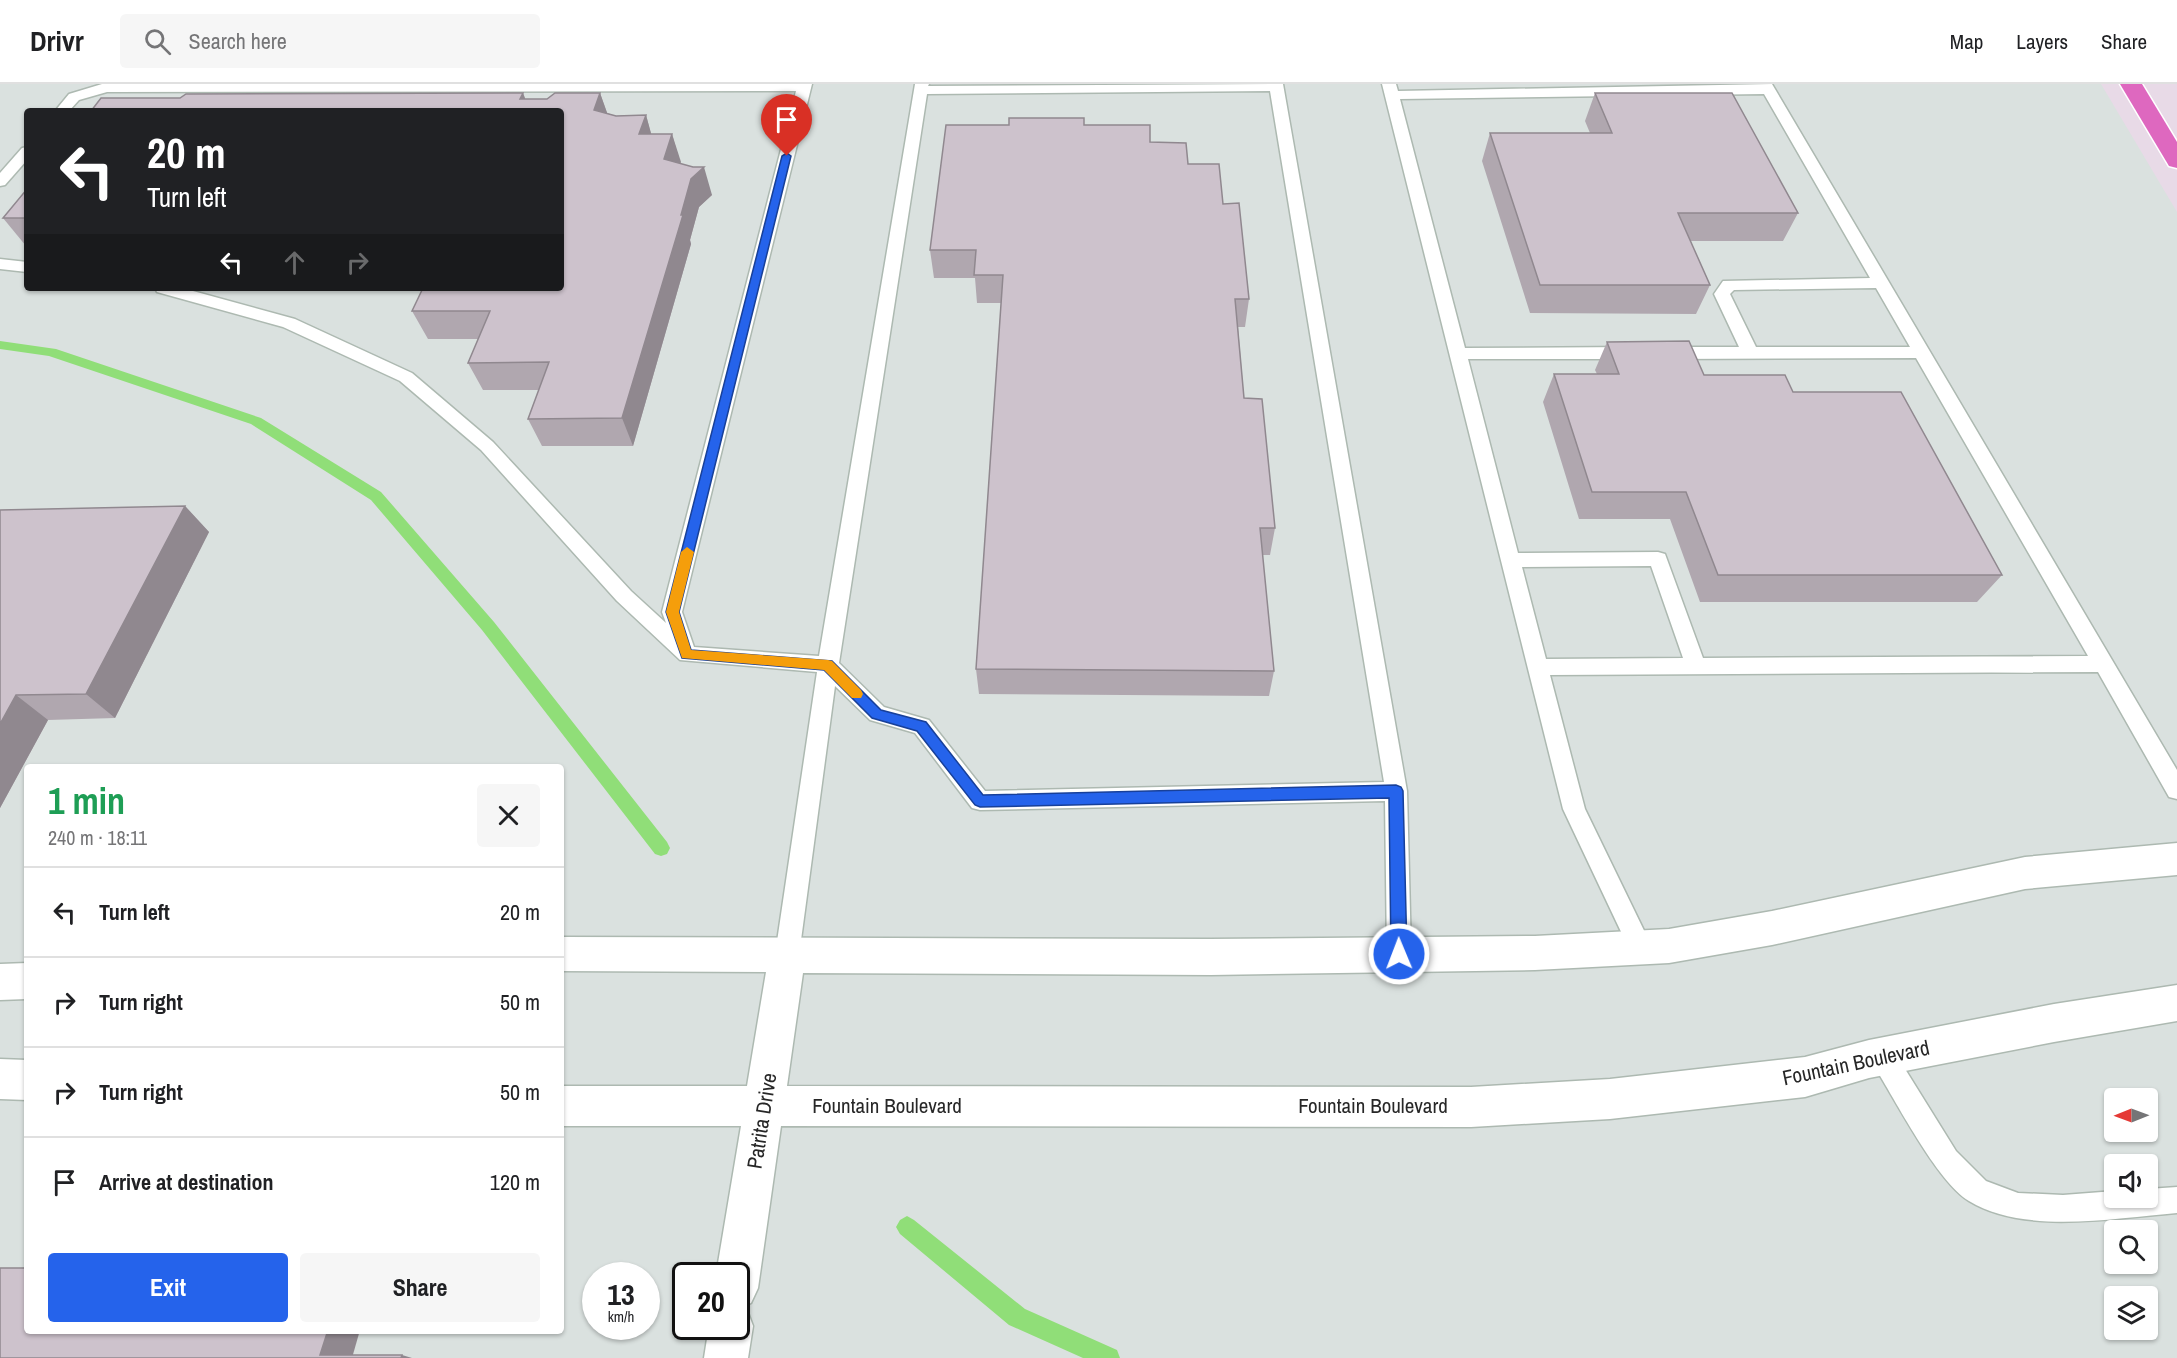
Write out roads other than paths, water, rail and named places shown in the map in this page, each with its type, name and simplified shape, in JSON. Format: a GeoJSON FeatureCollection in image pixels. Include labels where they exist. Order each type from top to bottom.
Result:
{"type":"FeatureCollection","features":[{"type":"Feature","properties":{"kind":"main road"},"geometry":{"type":"LineString","coordinates":[[2131,84],[2177,160]]}},
{"type":"Feature","properties":{"kind":"street"},"geometry":{"type":"LineString","coordinates":[[564,954],[1211,957],[1535,953],[1669,946],[1772,928],[2025,873],[2177,859]]}},
{"type":"Feature","properties":{"kind":"street","name":"Patrita Drive"},"geometry":{"type":"LineString","coordinates":[[740,1262],[787,955]]}},
{"type":"Feature","properties":{"kind":"street"},"geometry":{"type":"LineString","coordinates":[[0,982],[24,981]]}},
{"type":"Feature","properties":{"kind":"street","name":"Fountain Boulevard"},"geometry":{"type":"LineString","coordinates":[[564,1106],[1471,1107],[1610,1099],[1805,1077],[1883,1057],[2054,1023],[2177,1003]]}},
{"type":"Feature","properties":{"kind":"street"},"geometry":{"type":"LineString","coordinates":[[0,1079],[24,1080]]}},
{"type":"Feature","properties":{"kind":"street"},"geometry":{"type":"LineString","coordinates":[[726,1358],[729,1340]]}},
{"type":"Feature","properties":{"kind":"lane"},"geometry":{"type":"LineString","coordinates":[[65,108],[74,97],[107,86],[804,86],[672,612],[687,654]]}},
{"type":"Feature","properties":{"kind":"lane"},"geometry":{"type":"LineString","coordinates":[[787,955],[828,665],[922,87],[1276,86],[1396,791],[1399,954]]}},
{"type":"Feature","properties":{"kind":"lane"},"geometry":{"type":"LineString","coordinates":[[1640,947],[1574,809],[1390,90],[1766,87],[2177,790]]}},
{"type":"Feature","properties":{"kind":"lane"},"geometry":{"type":"LineString","coordinates":[[0,183],[24,155]]}},
{"type":"Feature","properties":{"kind":"lane"},"geometry":{"type":"LineString","coordinates":[[0,264],[24,267]]}},
{"type":"Feature","properties":{"kind":"lane"},"geometry":{"type":"LineString","coordinates":[[1750,353],[1722,294],[1729,285],[1881,283]]}},
{"type":"Feature","properties":{"kind":"lane"},"geometry":{"type":"LineString","coordinates":[[174,291],[289,323],[406,377],[487,446],[624,596],[687,654],[828,665],[877,714],[922,726],[980,801],[1396,791]]}},
{"type":"Feature","properties":{"kind":"lane"},"geometry":{"type":"LineString","coordinates":[[1457,354],[1922,352]]}},
{"type":"Feature","properties":{"kind":"lane"},"geometry":{"type":"LineString","coordinates":[[1510,560],[1658,559],[1696,666]]}},
{"type":"Feature","properties":{"kind":"lane"},"geometry":{"type":"LineString","coordinates":[[1538,667],[2104,664]]}},
{"type":"Feature","properties":{"kind":"lane"},"geometry":{"type":"LineString","coordinates":[[1883,1057],[1947,1160],[1977,1191],[2018,1206],[2062,1208],[2177,1200]]}},
{"type":"Feature","properties":{"kind":"waterway"},"geometry":{"type":"LineString","coordinates":[[0,345],[51,352],[256,421],[376,496],[488,626],[661,848]]}},
{"type":"Feature","properties":{"kind":"waterway"},"geometry":{"type":"LineString","coordinates":[[907,1227],[1017,1317],[1109,1358]]}}]}
